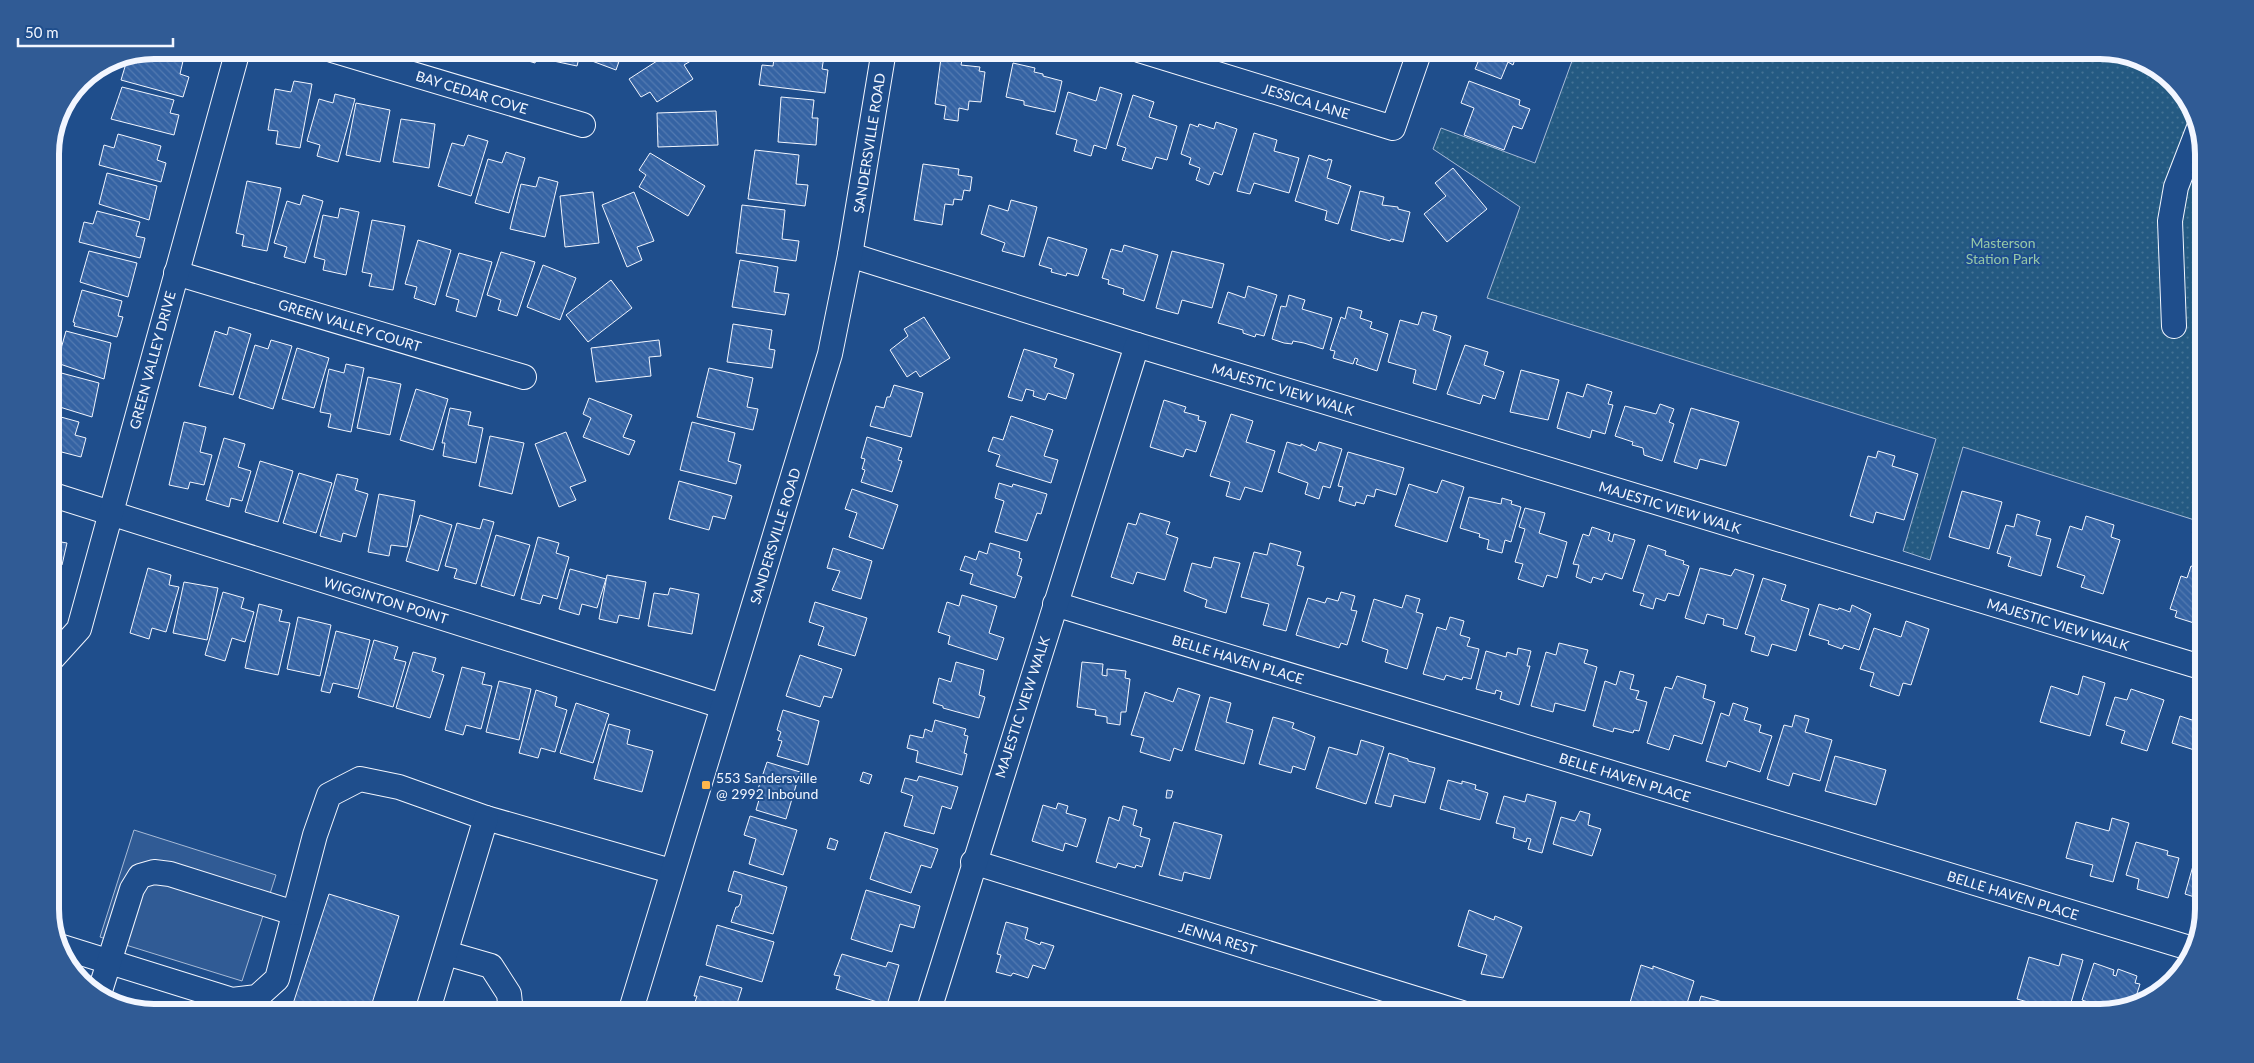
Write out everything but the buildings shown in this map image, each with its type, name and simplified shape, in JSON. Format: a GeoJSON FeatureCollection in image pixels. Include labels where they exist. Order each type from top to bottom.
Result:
{"type":"FeatureCollection","features":[{"type":"Feature","properties":{"kind":"street","name":"GREEN VALLEY DRIVE"},"geometry":{"type":"LineString","coordinates":[[59,651],[79,629],[235,59]]}},
{"type":"Feature","properties":{"kind":"street","name":"BAY CEDAR COVE"},"geometry":{"type":"LineString","coordinates":[[362,59],[583,125]]}},
{"type":"Feature","properties":{"kind":"street","name":"SANDERSVILLE ROAD"},"geometry":{"type":"LineString","coordinates":[[633,1004],[671,872],[810,426],[830,354],[850,254],[882,59]]}},
{"type":"Feature","properties":{"kind":"street","name":"JESSICA LANE"},"geometry":{"type":"LineString","coordinates":[[1168,59],[1393,128],[1417,59]]}},
{"type":"Feature","properties":{"kind":"street"},"geometry":{"type":"LineString","coordinates":[[2174,326],[2170,221],[2176,187],[2194,141]]}},
{"type":"Feature","properties":{"kind":"street","name":"MAJESTIC VIEW WALK"},"geometry":{"type":"LineString","coordinates":[[850,254],[1137,345],[2195,665]]}},
{"type":"Feature","properties":{"kind":"street","name":"GREEN VALLEY COURT"},"geometry":{"type":"LineString","coordinates":[[176,273],[524,376]]}},
{"type":"Feature","properties":{"kind":"street","name":"MAJESTIC VIEW WALK"},"geometry":{"type":"LineString","coordinates":[[931,1004],[973,862],[1137,345]]}},
{"type":"Feature","properties":{"kind":"street","name":"WIGGINTON POINT"},"geometry":{"type":"LineString","coordinates":[[59,497],[722,706]]}},
{"type":"Feature","properties":{"kind":"street","name":"BELLE HAVEN PLACE"},"geometry":{"type":"LineString","coordinates":[[1055,604],[2187,947]]}},
{"type":"Feature","properties":{"kind":"street"},"geometry":{"type":"LineString","coordinates":[[68,949],[232,1000],[257,997],[277,979],[314,835],[329,795],[360,779],[399,787],[486,818],[671,872]]}},
{"type":"Feature","properties":{"kind":"street"},"geometry":{"type":"LineString","coordinates":[[429,1004],[486,818]]}},
{"type":"Feature","properties":{"kind":"street","name":"JENNA REST"},"geometry":{"type":"LineString","coordinates":[[973,862],[1433,1004]]}},
{"type":"Feature","properties":{"kind":"street"},"geometry":{"type":"LineString","coordinates":[[101,988],[132,888],[140,876],[154,872],[170,874],[294,913]]}},
{"type":"Feature","properties":{"kind":"street"},"geometry":{"type":"LineString","coordinates":[[446,953],[490,966],[509,994],[510,1004]]}},
{"type":"Feature","properties":{"kind":"green space","name":"Masterson Station Park"},"geometry":{"type":"Polygon","coordinates":[[[1573,59],[2101,59],[2131,64],[2148,71],[2168,86],[2183,106],[2192,129],[2195,147],[2195,520],[1963,447],[1930,560],[1903,551],[1936,439],[1487,298],[1520,207],[1433,149],[1441,128],[1535,163],[1573,59]]]}},
{"type":"Feature","properties":{"kind":"shaded area"},"geometry":{"type":"Polygon","coordinates":[[[134,830],[276,875],[242,981],[100,937],[134,830]]]}},
{"type":"Feature","properties":{"kind":"place","name":"553 Sandersville @ 2992 Inbound"},"geometry":{"type":"Point","coordinates":[706,785]}}]}
